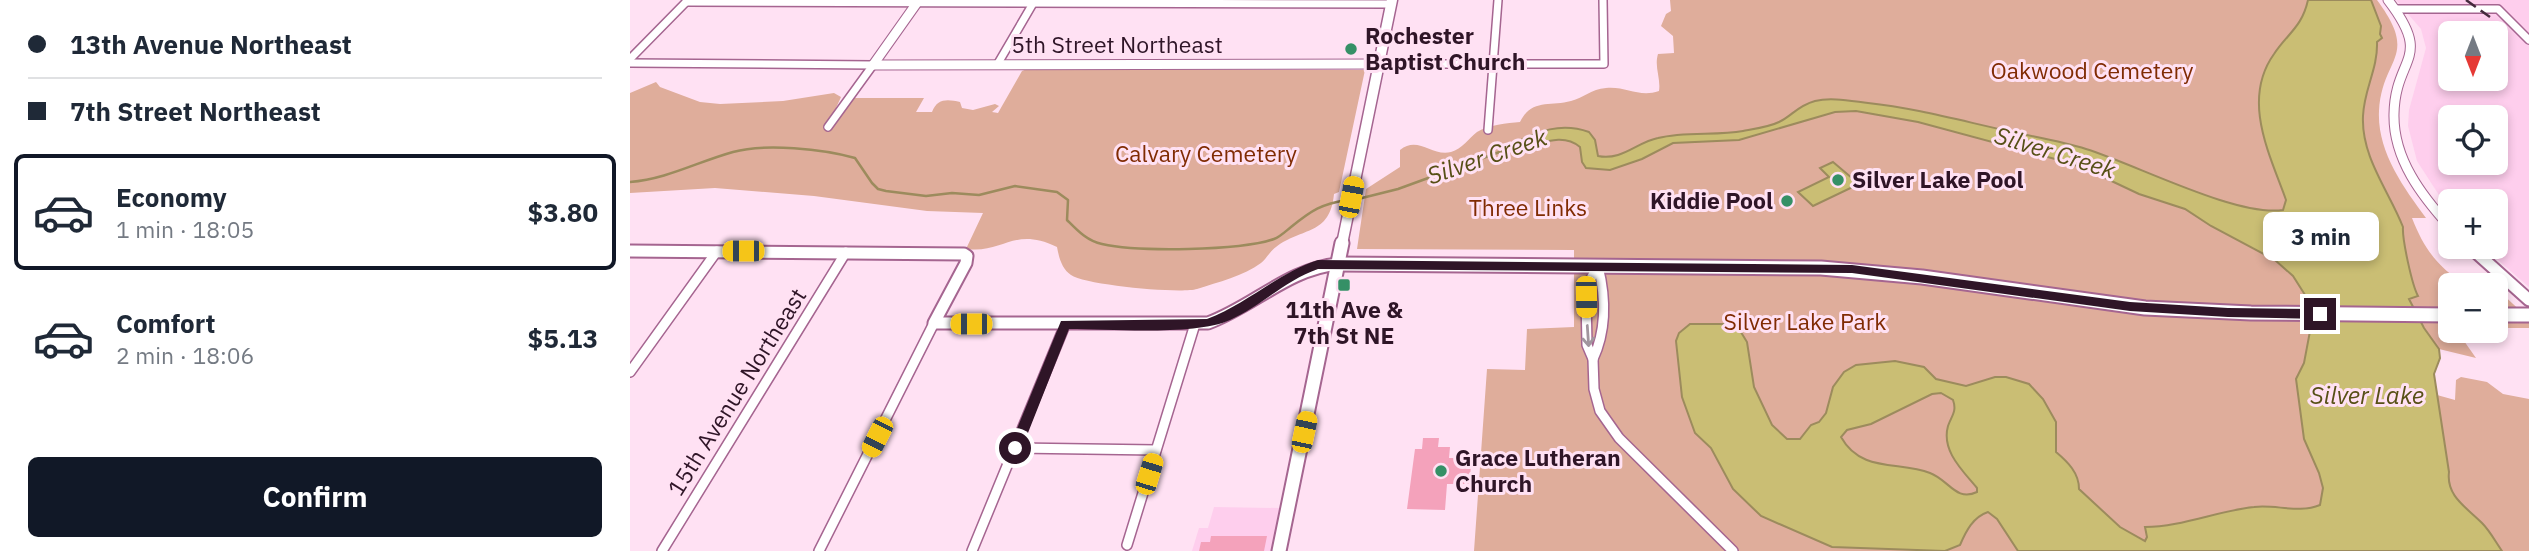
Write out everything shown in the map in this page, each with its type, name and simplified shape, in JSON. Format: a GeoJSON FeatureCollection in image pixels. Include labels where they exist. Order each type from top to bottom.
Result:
{"type":"FeatureCollection","features":[{"type":"Feature","properties":{"kind":"main road"},"geometry":{"type":"LineString","coordinates":[[1279,551],[1392,2]]}},
{"type":"Feature","properties":{"kind":"main road"},"geometry":{"type":"LineString","coordinates":[[1338,264],[1852,269],[2130,307],[2298,314],[2438,314]]}},
{"type":"Feature","properties":{"kind":"main road"},"geometry":{"type":"LineString","coordinates":[[2508,315],[2529,315]]}},
{"type":"Feature","properties":{"kind":"street"},"geometry":{"type":"LineString","coordinates":[[1488,130],[1498,0]]}},
{"type":"Feature","properties":{"kind":"street","name":"5th Street Northeast"},"geometry":{"type":"LineString","coordinates":[[630,61],[873,65],[1604,64],[1603,0]]}},
{"type":"Feature","properties":{"kind":"street"},"geometry":{"type":"LineString","coordinates":[[2388,0],[2408,27],[2413,41],[2410,62],[2395,108],[2398,143],[2416,184],[2438,212]]}},
{"type":"Feature","properties":{"kind":"street"},"geometry":{"type":"LineString","coordinates":[[630,61],[687,1],[1392,2]]}},
{"type":"Feature","properties":{"kind":"street"},"geometry":{"type":"LineString","coordinates":[[828,127],[918,1]]}},
{"type":"Feature","properties":{"kind":"street"},"geometry":{"type":"LineString","coordinates":[[997,65],[1035,1]]}},
{"type":"Feature","properties":{"kind":"street"},"geometry":{"type":"LineString","coordinates":[[2396,9],[2498,9],[2529,40]]}},
{"type":"Feature","properties":{"kind":"street"},"geometry":{"type":"LineString","coordinates":[[630,251],[960,253],[967,256],[819,551]]}},
{"type":"Feature","properties":{"kind":"street"},"geometry":{"type":"LineString","coordinates":[[630,372],[718,251]]}},
{"type":"Feature","properties":{"kind":"street","name":"15th Avenue Northeast"},"geometry":{"type":"LineString","coordinates":[[662,551],[846,252]]}},
{"type":"Feature","properties":{"kind":"street"},"geometry":{"type":"LineString","coordinates":[[2483,259],[2529,300]]}},
{"type":"Feature","properties":{"kind":"street"},"geometry":{"type":"LineString","coordinates":[[934,323],[1208,323],[1227,316],[1305,268],[1338,264]]}},
{"type":"Feature","properties":{"kind":"street"},"geometry":{"type":"LineString","coordinates":[[1593,359],[1600,347],[1603,328],[1603,281],[1598,265]]}},
{"type":"Feature","properties":{"kind":"street"},"geometry":{"type":"LineString","coordinates":[[1598,265],[1589,282],[1586,297],[1587,345],[1593,359],[1596,401],[1610,426],[1733,551]]}},
{"type":"Feature","properties":{"kind":"street"},"geometry":{"type":"LineString","coordinates":[[1128,545],[1195,324]]}},
{"type":"Feature","properties":{"kind":"street"},"geometry":{"type":"LineString","coordinates":[[972,551],[1065,325]]}},
{"type":"Feature","properties":{"kind":"street"},"geometry":{"type":"LineString","coordinates":[[1015,448],[1156,450]]}},
{"type":"Feature","properties":{"kind":"shaded area"},"geometry":{"type":"Polygon","coordinates":[[[2396,0],[2529,0],[2529,287],[2497,259],[2508,259],[2508,189],[2438,189],[2438,193],[2417,161],[2408,126],[2409,110],[2426,48],[2421,29],[2396,0]]]}},
{"type":"Feature","properties":{"kind":"shaded area"},"geometry":{"type":"Polygon","coordinates":[[[1214,507],[1280,508],[1271,551],[1192,551],[1199,528],[1208,528],[1214,507]]]}},
{"type":"Feature","properties":{"kind":"green space","name":"Silver Lake Park"},"geometry":{"type":"Polygon","coordinates":[[[1670,0],[2377,0],[2390,19],[2397,46],[2379,111],[2382,140],[2393,168],[2426,218],[2412,218],[2420,237],[2430,253],[2450,273],[2438,273],[2438,343],[2465,343],[2476,358],[2439,349],[2440,358],[2434,374],[2437,395],[2455,400],[2456,380],[2461,377],[2487,382],[2503,394],[2529,399],[2529,551],[1474,551],[1487,369],[1525,370],[1527,329],[1574,327],[1574,250],[1357,249],[1366,189],[1400,167],[1400,150],[1407,146],[1419,145],[1438,152],[1451,152],[1477,132],[1520,122],[1530,109],[1536,106],[1571,101],[1606,88],[1639,93],[1659,91],[1658,54],[1674,53],[1673,36],[1661,26],[1666,14],[1671,11],[1670,0]]]}},
{"type":"Feature","properties":{"kind":"green space","name":"Calvary Cemetery"},"geometry":{"type":"Polygon","coordinates":[[[1365,70],[1339,192],[1334,194],[1327,217],[1313,229],[1276,247],[1263,261],[1247,272],[1197,289],[1133,288],[1080,279],[1065,270],[1057,247],[1042,241],[1019,240],[990,248],[966,249],[983,213],[927,211],[814,196],[715,188],[630,193],[630,93],[656,82],[660,87],[700,102],[720,104],[783,101],[834,93],[841,97],[836,108],[838,112],[849,98],[924,98],[916,112],[932,112],[937,104],[947,100],[960,102],[962,108],[973,110],[995,104],[999,106],[992,112],[998,113],[1022,71],[1365,70]]]}},
{"type":"Feature","properties":{"kind":"green space"},"geometry":{"type":"Polygon","coordinates":[[[2508,299],[2529,319],[2529,328],[2508,328],[2508,299]]]}},
{"type":"Feature","properties":{"kind":"water","name":"Silver Lake"},"geometry":{"type":"Polygon","coordinates":[[[2308,0],[2371,0],[2381,26],[2382,38],[2377,42],[2364,106],[2366,146],[2403,227],[2408,262],[2418,296],[2409,299],[2439,349],[2440,358],[2434,374],[2451,488],[2458,500],[2488,529],[2502,551],[2018,551],[1997,519],[1988,512],[1974,521],[1960,545],[1945,551],[1832,547],[1761,516],[1733,489],[1711,448],[1695,433],[1682,397],[1676,341],[1679,333],[1690,324],[1733,324],[1739,329],[1747,342],[1754,387],[1772,425],[1787,439],[1800,439],[1811,425],[1819,422],[1826,413],[1833,387],[1844,372],[1856,365],[1895,361],[1924,367],[1936,379],[1966,386],[1995,377],[2006,377],[2029,384],[2043,399],[2056,422],[2056,452],[2072,468],[2079,489],[2120,527],[2145,541],[2145,527],[2254,507],[2304,509],[2320,505],[2323,488],[2304,439],[2296,379],[2304,363],[2311,326],[2307,298],[2293,276],[2275,260],[2185,209],[2139,194],[2084,168],[1918,122],[1856,111],[1835,112],[1739,140],[1673,143],[1642,159],[1610,170],[1586,168],[1582,162],[1580,147],[1573,142],[1557,140],[1516,149],[1513,144],[1550,129],[1579,129],[1589,132],[1595,140],[1598,156],[1615,156],[1650,140],[1668,136],[1766,127],[1784,120],[1809,103],[1841,100],[1921,111],[2067,144],[2107,156],[2185,188],[2239,206],[2283,210],[2286,200],[2266,146],[2262,127],[2260,90],[2264,72],[2274,54],[2298,23],[2308,0]],[[1941,393],[1932,394],[1871,424],[1847,430],[1841,437],[1849,448],[1870,461],[1930,473],[1963,494],[1977,492],[1977,488],[1950,452],[1947,435],[1954,410],[1953,400],[1941,393]]]}},
{"type":"Feature","properties":{"kind":"water","name":"Silver Lake Pool"},"geometry":{"type":"Polygon","coordinates":[[[1833,162],[1859,184],[1813,206],[1798,192],[1829,177],[1820,168],[1833,162]]]}},
{"type":"Feature","properties":{"kind":"building","name":"Grace Lutheran Church"},"geometry":{"type":"Polygon","coordinates":[[[1423,438],[1439,438],[1438,447],[1450,447],[1449,458],[1472,458],[1469,484],[1447,484],[1445,510],[1407,509],[1415,449],[1422,449],[1423,438]]]}},
{"type":"Feature","properties":{"kind":"building"},"geometry":{"type":"Polygon","coordinates":[[[1211,536],[1267,536],[1264,551],[1199,551],[1201,542],[1210,542],[1211,536]]]}},
{"type":"Feature","properties":{"kind":"waterway","name":"Silver Creek"},"geometry":{"type":"LineString","coordinates":[[1354,200],[1398,189],[1516,146]]}},
{"type":"Feature","properties":{"kind":"waterway","name":"Silver Creek"},"geometry":{"type":"LineString","coordinates":[[630,182],[682,170],[746,149],[777,148],[827,152],[855,158],[872,183],[878,189],[886,191],[926,196],[952,193],[979,195],[1015,186],[1057,192],[1068,200],[1067,220],[1092,240],[1118,247],[1163,249],[1238,246],[1274,239],[1317,209],[1348,200]]}},
{"type":"Feature","properties":{"kind":"railway"},"geometry":{"type":"LineString","coordinates":[[2466,0],[2490,17]]}},
{"type":"Feature","properties":{"kind":"place","name":"Rochester Baptist Church"},"geometry":{"type":"Point","coordinates":[1351,49]}},
{"type":"Feature","properties":{"kind":"place","name":"Silver Lake Pool"},"geometry":{"type":"Point","coordinates":[1838,180]}},
{"type":"Feature","properties":{"kind":"place","name":"Kiddie Pool"},"geometry":{"type":"Point","coordinates":[1787,201]}},
{"type":"Feature","properties":{"kind":"place","name":"11th Ave & 7th St NE"},"geometry":{"type":"Point","coordinates":[1344,285]}},
{"type":"Feature","properties":{"kind":"place","name":"Grace Lutheran Church"},"geometry":{"type":"Point","coordinates":[1441,471]}},
{"type":"Feature","properties":{"kind":"route"},"geometry":{"type":"LineString","coordinates":[[1015,448],[1065,325],[1195,324],[1217,321],[1299,271],[1318,264],[1852,269],[2130,307],[2228,313],[2320,314]]}},
{"type":"Feature","properties":{"kind":"park label","name":"Oakwood Cemetery"},"geometry":{"type":"Point","coordinates":[2092,71]}},
{"type":"Feature","properties":{"kind":"park label","name":"Three Links"},"geometry":{"type":"Point","coordinates":[1528,208]}}]}
